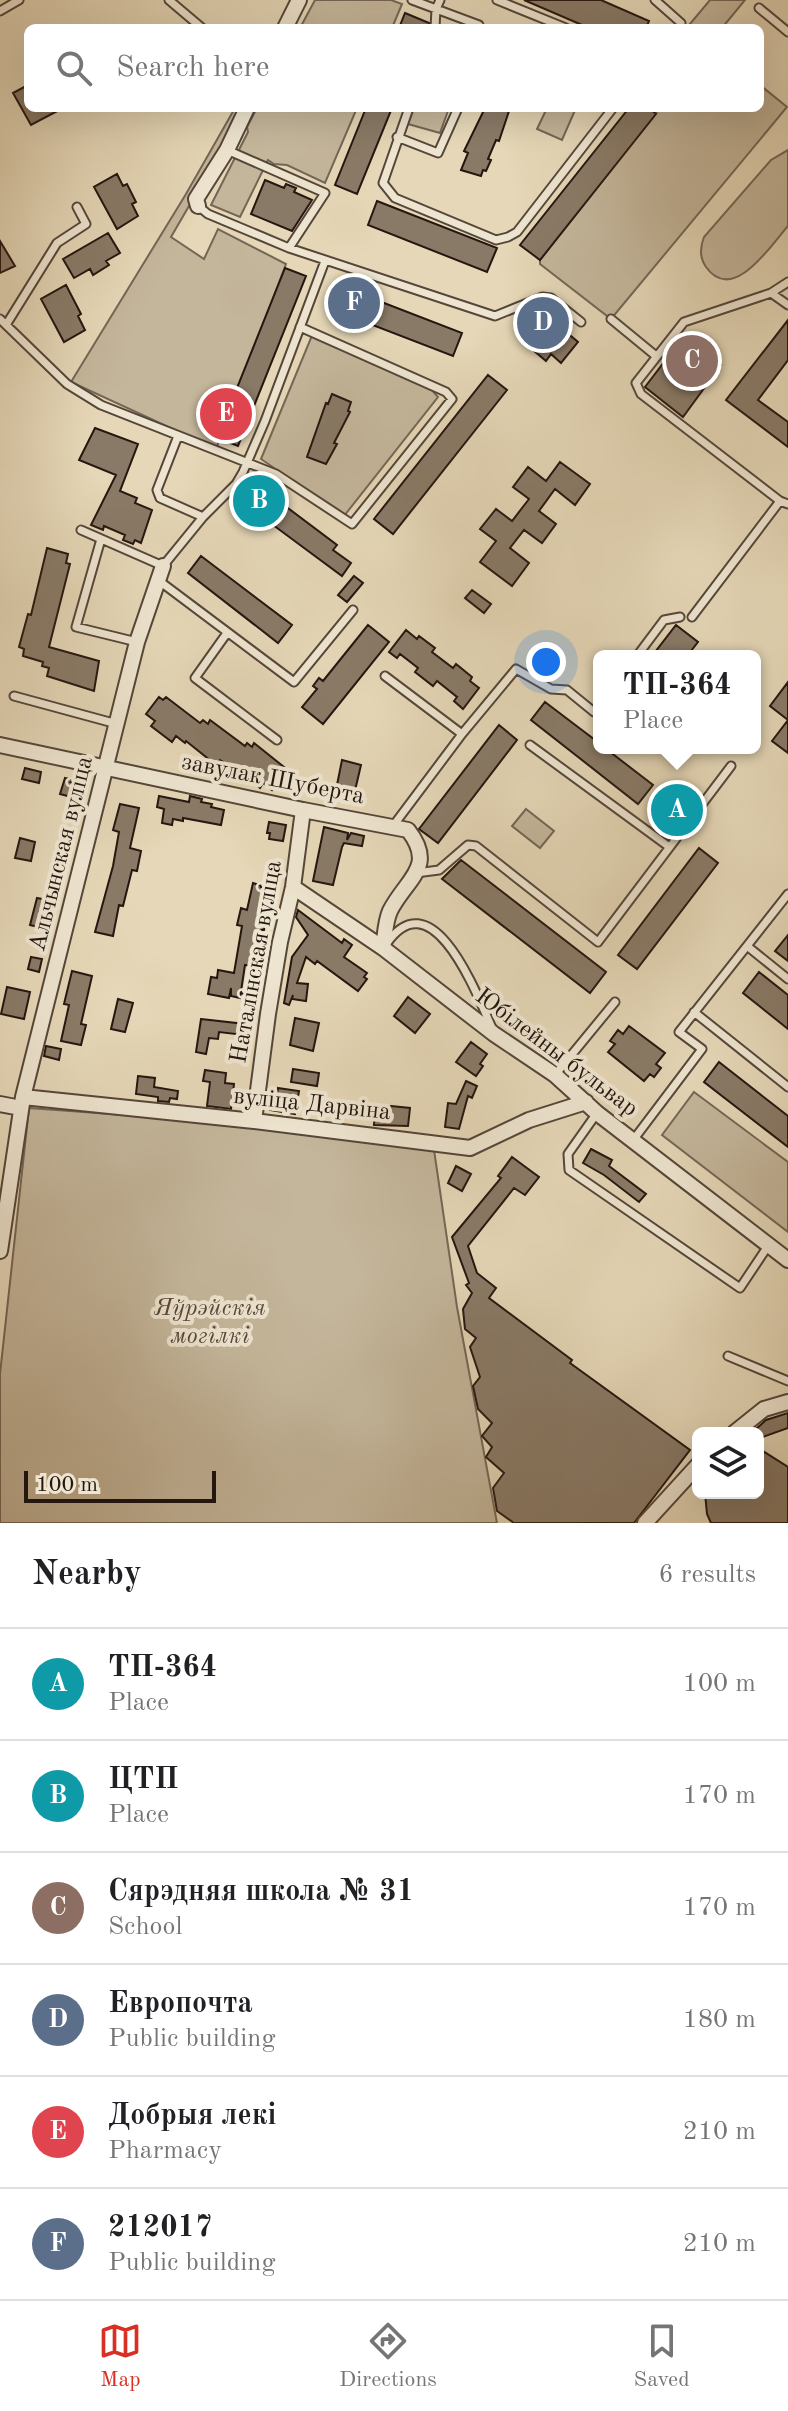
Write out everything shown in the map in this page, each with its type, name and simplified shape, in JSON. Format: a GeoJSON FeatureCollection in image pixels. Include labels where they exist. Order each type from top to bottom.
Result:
{"type":"FeatureCollection","features":[{"type":"Feature","properties":{"kind":"street"},"geometry":{"type":"LineString","coordinates":[[287,24],[299,0]]}},
{"type":"Feature","properties":{"kind":"street"},"geometry":{"type":"LineString","coordinates":[[198,206],[196,199],[227,150],[245,112]]}},
{"type":"Feature","properties":{"kind":"street","name":"Альчынская вуліца"},"geometry":{"type":"LineString","coordinates":[[0,1251],[22,1103],[137,642],[160,573]]}},
{"type":"Feature","properties":{"kind":"street","name":"завулак Шуберта"},"geometry":{"type":"LineString","coordinates":[[0,745],[408,830],[417,841],[421,860],[416,873]]}},
{"type":"Feature","properties":{"kind":"street","name":"Наталінская вуліца"},"geometry":{"type":"LineString","coordinates":[[254,1121],[303,810]]}},
{"type":"Feature","properties":{"kind":"street"},"geometry":{"type":"LineString","coordinates":[[383,948],[389,913],[416,873]]}},
{"type":"Feature","properties":{"kind":"street","name":"Юбілейны бульвар"},"geometry":{"type":"LineString","coordinates":[[293,887],[383,948],[494,1034],[555,1075],[597,1113],[788,1260]]}},
{"type":"Feature","properties":{"kind":"street","name":"вуліца Дарвіна"},"geometry":{"type":"LineString","coordinates":[[0,1104],[22,1103],[254,1121],[470,1148],[529,1120],[586,1102]]}},
{"type":"Feature","properties":{"kind":"street"},"geometry":{"type":"LineString","coordinates":[[742,1427],[764,1409],[788,1402]]}},
{"type":"Feature","properties":{"kind":"street"},"geometry":{"type":"LineString","coordinates":[[645,1523],[692,1472]]}},
{"type":"Feature","properties":{"kind":"lane"},"geometry":{"type":"LineString","coordinates":[[0,11],[19,0]]}},
{"type":"Feature","properties":{"kind":"lane"},"geometry":{"type":"LineString","coordinates":[[169,0],[197,24]]}},
{"type":"Feature","properties":{"kind":"lane"},"geometry":{"type":"LineString","coordinates":[[412,0],[476,24]]}},
{"type":"Feature","properties":{"kind":"lane"},"geometry":{"type":"LineString","coordinates":[[435,24],[440,0]]}},
{"type":"Feature","properties":{"kind":"lane"},"geometry":{"type":"LineString","coordinates":[[497,0],[556,24]]}},
{"type":"Feature","properties":{"kind":"lane"},"geometry":{"type":"LineString","coordinates":[[655,0],[679,24]]}},
{"type":"Feature","properties":{"kind":"lane"},"geometry":{"type":"LineString","coordinates":[[759,8],[788,32]]}},
{"type":"Feature","properties":{"kind":"lane"},"geometry":{"type":"LineString","coordinates":[[407,112],[383,183],[395,198],[496,240],[517,232],[610,112]]}},
{"type":"Feature","properties":{"kind":"lane"},"geometry":{"type":"LineString","coordinates":[[397,137],[438,153],[456,112]]}},
{"type":"Feature","properties":{"kind":"lane"},"geometry":{"type":"LineString","coordinates":[[227,150],[325,193],[289,248]]}},
{"type":"Feature","properties":{"kind":"lane"},"geometry":{"type":"LineString","coordinates":[[198,206],[208,214],[289,248],[495,316],[542,297],[551,298],[581,322]]}},
{"type":"Feature","properties":{"kind":"lane"},"geometry":{"type":"LineString","coordinates":[[77,207],[86,224],[57,243],[3,322],[67,384],[101,405],[276,474],[352,524],[452,399],[446,392],[300,327]]}},
{"type":"Feature","properties":{"kind":"lane"},"geometry":{"type":"LineString","coordinates":[[160,573],[203,517],[236,484],[265,421],[325,261]]}},
{"type":"Feature","properties":{"kind":"lane"},"geometry":{"type":"LineString","coordinates":[[692,617],[784,503],[641,394],[636,383],[684,322],[771,293],[788,282]]}},
{"type":"Feature","properties":{"kind":"lane"},"geometry":{"type":"LineString","coordinates":[[771,293],[788,305]]}},
{"type":"Feature","properties":{"kind":"lane"},"geometry":{"type":"LineString","coordinates":[[611,319],[656,356]]}},
{"type":"Feature","properties":{"kind":"lane"},"geometry":{"type":"LineString","coordinates":[[178,436],[157,490],[160,498],[203,517]]}},
{"type":"Feature","properties":{"kind":"lane"},"geometry":{"type":"LineString","coordinates":[[81,530],[160,573],[227,633],[294,682],[353,610]]}},
{"type":"Feature","properties":{"kind":"lane"},"geometry":{"type":"LineString","coordinates":[[101,539],[76,627],[137,642]]}},
{"type":"Feature","properties":{"kind":"lane"},"geometry":{"type":"LineString","coordinates":[[642,650],[664,620],[680,617]]}},
{"type":"Feature","properties":{"kind":"lane"},"geometry":{"type":"LineString","coordinates":[[227,633],[195,678],[277,740]]}},
{"type":"Feature","properties":{"kind":"lane"},"geometry":{"type":"LineString","coordinates":[[393,826],[462,734],[516,669],[551,689],[567,690],[593,711]]}},
{"type":"Feature","properties":{"kind":"lane"},"geometry":{"type":"LineString","coordinates":[[385,676],[462,734]]}},
{"type":"Feature","properties":{"kind":"lane"},"geometry":{"type":"LineString","coordinates":[[14,696],[117,724]]}},
{"type":"Feature","properties":{"kind":"lane"},"geometry":{"type":"LineString","coordinates":[[530,745],[668,846]]}},
{"type":"Feature","properties":{"kind":"lane"},"geometry":{"type":"LineString","coordinates":[[416,873],[439,870],[468,845],[476,846],[598,942],[731,766]]}},
{"type":"Feature","properties":{"kind":"lane"},"geometry":{"type":"LineString","coordinates":[[634,1139],[702,1049],[679,1032],[788,894]]}},
{"type":"Feature","properties":{"kind":"lane"},"geometry":{"type":"LineString","coordinates":[[383,948],[395,931],[406,924],[418,924],[438,935],[469,977],[494,1034]]}},
{"type":"Feature","properties":{"kind":"lane"},"geometry":{"type":"LineString","coordinates":[[747,946],[788,979]]}},
{"type":"Feature","properties":{"kind":"lane"},"geometry":{"type":"LineString","coordinates":[[555,1075],[615,1002]]}},
{"type":"Feature","properties":{"kind":"lane"},"geometry":{"type":"LineString","coordinates":[[694,1012],[788,1087]]}},
{"type":"Feature","properties":{"kind":"lane"},"geometry":{"type":"LineString","coordinates":[[597,1113],[568,1154],[569,1170],[740,1288],[768,1246]]}},
{"type":"Feature","properties":{"kind":"lane"},"geometry":{"type":"LineString","coordinates":[[728,1356],[788,1381]]}},
{"type":"Feature","properties":{"kind":"green space"},"geometry":{"type":"Polygon","coordinates":[[[315,0],[391,0],[402,4],[394,24],[302,24],[315,0]]]}},
{"type":"Feature","properties":{"kind":"green space"},"geometry":{"type":"Polygon","coordinates":[[[710,0],[745,0],[725,24],[690,24],[710,0]]]}},
{"type":"Feature","properties":{"kind":"green space"},"geometry":{"type":"Polygon","coordinates":[[[764,88],[787,107],[611,319],[540,264],[540,260],[657,112],[764,112],[764,88]]]}},
{"type":"Feature","properties":{"kind":"green space"},"geometry":{"type":"Polygon","coordinates":[[[233,112],[244,112],[171,237],[204,259],[218,229],[286,264],[216,449],[71,382],[233,112]]]}},
{"type":"Feature","properties":{"kind":"green space"},"geometry":{"type":"Polygon","coordinates":[[[255,112],[355,112],[325,183],[287,165],[268,160],[240,217],[211,205],[248,132],[247,127],[255,112]]]}},
{"type":"Feature","properties":{"kind":"green space"},"geometry":{"type":"Polygon","coordinates":[[[412,112],[448,112],[440,133],[408,124],[412,112]]]}},
{"type":"Feature","properties":{"kind":"green space"},"geometry":{"type":"Polygon","coordinates":[[[545,112],[574,112],[562,140],[537,129],[545,112]]]}},
{"type":"Feature","properties":{"kind":"green space"},"geometry":{"type":"Polygon","coordinates":[[[788,150],[788,226],[751,268],[728,279],[717,277],[702,260],[704,237],[771,160],[788,150]]]}},
{"type":"Feature","properties":{"kind":"green space"},"geometry":{"type":"Polygon","coordinates":[[[313,333],[424,381],[438,397],[344,516],[261,459],[313,333]]]}},
{"type":"Feature","properties":{"kind":"green space"},"geometry":{"type":"Polygon","coordinates":[[[526,809],[554,831],[540,848],[512,826],[526,809]]]}},
{"type":"Feature","properties":{"kind":"green space"},"geometry":{"type":"Polygon","coordinates":[[[694,1092],[788,1162],[788,1232],[662,1135],[694,1092]]]}},
{"type":"Feature","properties":{"kind":"green space","name":"Яўрэйскія могілкі"},"geometry":{"type":"Polygon","coordinates":[[[29,1108],[247,1124],[433,1143],[457,1307],[497,1523],[0,1523],[0,1374],[29,1108]]]}},
{"type":"Feature","properties":{"kind":"building"},"geometry":{"type":"Polygon","coordinates":[[[524,0],[601,0],[649,21],[648,24],[580,24],[524,0]]]}},
{"type":"Feature","properties":{"kind":"building"},"geometry":{"type":"Polygon","coordinates":[[[405,13],[429,23],[429,24],[401,24],[405,13]]]}},
{"type":"Feature","properties":{"kind":"building"},"geometry":{"type":"Polygon","coordinates":[[[24,87],[24,112],[55,112],[31,125],[13,93],[24,87]]]}},
{"type":"Feature","properties":{"kind":"building"},"geometry":{"type":"Polygon","coordinates":[[[364,112],[390,112],[357,194],[335,185],[364,112]]]}},
{"type":"Feature","properties":{"kind":"building"},"geometry":{"type":"Polygon","coordinates":[[[483,112],[509,112],[499,141],[496,140],[488,159],[491,160],[481,176],[461,170],[468,153],[464,151],[483,112]]]}},
{"type":"Feature","properties":{"kind":"building"},"geometry":{"type":"Polygon","coordinates":[[[626,112],[656,114],[540,260],[520,245],[626,112]]]}},
{"type":"Feature","properties":{"kind":"building"},"geometry":{"type":"Polygon","coordinates":[[[117,174],[123,186],[127,184],[136,202],[132,204],[138,216],[117,229],[94,187],[117,174]]]}},
{"type":"Feature","properties":{"kind":"building"},"geometry":{"type":"Polygon","coordinates":[[[265,180],[284,188],[286,184],[296,188],[294,192],[312,200],[292,231],[251,214],[265,180]]]}},
{"type":"Feature","properties":{"kind":"building"},"geometry":{"type":"Polygon","coordinates":[[[377,201],[497,248],[487,272],[368,225],[377,201]]]}},
{"type":"Feature","properties":{"kind":"building"},"geometry":{"type":"Polygon","coordinates":[[[108,233],[120,253],[106,261],[109,265],[93,275],[90,269],[74,278],[63,259],[108,233]]]}},
{"type":"Feature","properties":{"kind":"building"},"geometry":{"type":"Polygon","coordinates":[[[0,241],[15,266],[0,273],[0,241]]]}},
{"type":"Feature","properties":{"kind":"building"},"geometry":{"type":"Polygon","coordinates":[[[285,268],[306,276],[238,446],[217,438],[285,268]]]}},
{"type":"Feature","properties":{"kind":"building"},"geometry":{"type":"Polygon","coordinates":[[[66,285],[81,314],[78,316],[85,330],[64,342],[41,299],[66,285]]]}},
{"type":"Feature","properties":{"kind":"building"},"geometry":{"type":"Polygon","coordinates":[[[340,286],[462,333],[453,356],[331,309],[340,286]]]}},
{"type":"Feature","properties":{"kind":"building"},"geometry":{"type":"Polygon","coordinates":[[[541,311],[578,342],[561,363],[551,354],[546,361],[527,345],[531,341],[522,333],[541,311]]]}},
{"type":"Feature","properties":{"kind":"building"},"geometry":{"type":"Polygon","coordinates":[[[788,320],[788,360],[758,400],[788,422],[788,447],[726,400],[788,320]]]}},
{"type":"Feature","properties":{"kind":"building"},"geometry":{"type":"Polygon","coordinates":[[[684,336],[721,365],[683,417],[645,387],[684,336]]]}},
{"type":"Feature","properties":{"kind":"building"},"geometry":{"type":"Polygon","coordinates":[[[488,375],[507,390],[393,534],[374,519],[488,375]]]}},
{"type":"Feature","properties":{"kind":"building"},"geometry":{"type":"Polygon","coordinates":[[[332,394],[351,402],[350,412],[326,464],[307,457],[332,394]]]}},
{"type":"Feature","properties":{"kind":"building"},"geometry":{"type":"Polygon","coordinates":[[[95,428],[138,444],[120,491],[137,498],[135,503],[152,510],[141,543],[135,540],[133,544],[123,540],[125,535],[104,526],[103,530],[91,525],[116,475],[79,460],[95,428]]]}},
{"type":"Feature","properties":{"kind":"building"},"geometry":{"type":"Polygon","coordinates":[[[560,462],[590,484],[575,505],[555,489],[539,511],[556,524],[542,543],[524,530],[510,548],[529,563],[512,586],[480,562],[496,541],[480,529],[496,509],[512,521],[529,499],[513,487],[528,467],[546,481],[560,462]]]}},
{"type":"Feature","properties":{"kind":"building"},"geometry":{"type":"Polygon","coordinates":[[[256,484],[337,545],[333,550],[351,563],[342,576],[242,502],[256,484]]]}},
{"type":"Feature","properties":{"kind":"building"},"geometry":{"type":"Polygon","coordinates":[[[47,548],[68,554],[66,563],[70,564],[49,647],[99,661],[94,691],[47,676],[49,668],[42,666],[43,662],[23,656],[24,649],[19,647],[28,614],[31,615],[47,548]]]}},
{"type":"Feature","properties":{"kind":"building"},"geometry":{"type":"Polygon","coordinates":[[[201,556],[292,625],[278,643],[188,573],[201,556]]]}},
{"type":"Feature","properties":{"kind":"building"},"geometry":{"type":"Polygon","coordinates":[[[354,576],[363,583],[347,602],[338,595],[354,576]]]}},
{"type":"Feature","properties":{"kind":"building"},"geometry":{"type":"Polygon","coordinates":[[[472,590],[491,604],[484,613],[465,598],[472,590]]]}},
{"type":"Feature","properties":{"kind":"building"},"geometry":{"type":"Polygon","coordinates":[[[368,625],[389,642],[323,724],[302,707],[317,689],[313,686],[319,678],[323,681],[368,625]]]}},
{"type":"Feature","properties":{"kind":"building"},"geometry":{"type":"Polygon","coordinates":[[[676,625],[698,642],[692,650],[657,650],[676,625]]]}},
{"type":"Feature","properties":{"kind":"building"},"geometry":{"type":"Polygon","coordinates":[[[406,630],[435,648],[432,652],[453,668],[456,664],[472,677],[470,681],[479,688],[463,709],[454,701],[457,697],[437,681],[433,686],[415,672],[418,668],[400,654],[397,658],[389,652],[406,630]]]}},
{"type":"Feature","properties":{"kind":"building"},"geometry":{"type":"Polygon","coordinates":[[[788,682],[788,720],[770,706],[788,682]]]}},
{"type":"Feature","properties":{"kind":"building"},"geometry":{"type":"Polygon","coordinates":[[[159,697],[163,700],[166,697],[200,723],[203,720],[208,724],[210,720],[245,746],[247,743],[252,747],[254,743],[284,767],[282,770],[286,773],[272,790],[263,783],[260,788],[230,764],[220,760],[216,765],[186,741],[176,736],[172,742],[151,726],[155,721],[146,714],[159,697]]]}},
{"type":"Feature","properties":{"kind":"building"},"geometry":{"type":"Polygon","coordinates":[[[545,702],[593,738],[593,754],[613,754],[653,785],[638,804],[531,720],[545,702]]]}},
{"type":"Feature","properties":{"kind":"building"},"geometry":{"type":"Polygon","coordinates":[[[788,720],[788,753],[772,741],[788,720]]]}},
{"type":"Feature","properties":{"kind":"building"},"geometry":{"type":"Polygon","coordinates":[[[499,725],[517,740],[438,843],[419,829],[499,725]]]}},
{"type":"Feature","properties":{"kind":"building"},"geometry":{"type":"Polygon","coordinates":[[[342,760],[361,765],[353,799],[335,795],[342,760]]]}},
{"type":"Feature","properties":{"kind":"building"},"geometry":{"type":"Polygon","coordinates":[[[25,768],[41,772],[39,783],[22,779],[25,768]]]}},
{"type":"Feature","properties":{"kind":"building"},"geometry":{"type":"Polygon","coordinates":[[[65,778],[84,782],[79,799],[60,794],[65,778]]]}},
{"type":"Feature","properties":{"kind":"building"},"geometry":{"type":"Polygon","coordinates":[[[675,794],[692,807],[678,826],[661,813],[675,794]]]}},
{"type":"Feature","properties":{"kind":"building"},"geometry":{"type":"Polygon","coordinates":[[[159,796],[189,802],[190,796],[202,799],[201,802],[212,804],[211,807],[224,810],[221,825],[183,818],[183,821],[173,819],[172,825],[162,823],[164,809],[157,807],[159,796]]]}},
{"type":"Feature","properties":{"kind":"building"},"geometry":{"type":"Polygon","coordinates":[[[120,804],[139,808],[130,848],[141,851],[137,871],[132,870],[123,906],[119,905],[113,936],[95,932],[113,866],[119,832],[113,830],[120,804]]]}},
{"type":"Feature","properties":{"kind":"building"},"geometry":{"type":"Polygon","coordinates":[[[269,822],[286,825],[283,841],[269,839],[269,822]]]}},
{"type":"Feature","properties":{"kind":"building"},"geometry":{"type":"Polygon","coordinates":[[[324,827],[348,833],[347,840],[351,833],[364,836],[362,846],[344,843],[333,885],[313,881],[324,827]]]}},
{"type":"Feature","properties":{"kind":"building"},"geometry":{"type":"Polygon","coordinates":[[[20,838],[35,842],[31,861],[15,858],[20,838]]]}},
{"type":"Feature","properties":{"kind":"building"},"geometry":{"type":"Polygon","coordinates":[[[699,848],[718,863],[637,969],[618,955],[699,848]]]}},
{"type":"Feature","properties":{"kind":"building"},"geometry":{"type":"Polygon","coordinates":[[[461,860],[606,972],[590,993],[442,879],[461,860]]]}},
{"type":"Feature","properties":{"kind":"building"},"geometry":{"type":"Polygon","coordinates":[[[253,883],[271,889],[264,930],[260,930],[258,967],[245,965],[240,998],[231,996],[231,988],[229,998],[208,994],[211,977],[217,978],[218,970],[234,973],[242,926],[237,925],[241,908],[247,910],[253,883]]]}},
{"type":"Feature","properties":{"kind":"building"},"geometry":{"type":"Polygon","coordinates":[[[37,898],[53,901],[46,929],[30,925],[37,898]]]}},
{"type":"Feature","properties":{"kind":"building"},"geometry":{"type":"Polygon","coordinates":[[[298,910],[342,943],[344,939],[352,945],[344,957],[367,973],[364,977],[367,979],[358,991],[317,961],[315,964],[306,957],[297,983],[308,984],[306,1001],[292,999],[293,995],[289,1005],[284,1003],[292,957],[308,935],[296,917],[298,910]]]}},
{"type":"Feature","properties":{"kind":"building"},"geometry":{"type":"Polygon","coordinates":[[[788,935],[788,961],[775,951],[788,935]]]}},
{"type":"Feature","properties":{"kind":"building"},"geometry":{"type":"Polygon","coordinates":[[[31,957],[42,959],[39,972],[28,969],[31,957]]]}},
{"type":"Feature","properties":{"kind":"building"},"geometry":{"type":"Polygon","coordinates":[[[72,971],[92,976],[81,1024],[86,1025],[81,1045],[61,1041],[69,1005],[64,1004],[72,971]]]}},
{"type":"Feature","properties":{"kind":"building"},"geometry":{"type":"Polygon","coordinates":[[[759,972],[788,995],[788,1029],[743,993],[759,972]]]}},
{"type":"Feature","properties":{"kind":"building"},"geometry":{"type":"Polygon","coordinates":[[[7,987],[30,992],[24,1019],[1,1014],[7,987]]]}},
{"type":"Feature","properties":{"kind":"building"},"geometry":{"type":"Polygon","coordinates":[[[408,997],[430,1014],[415,1033],[394,1016],[408,997]]]}},
{"type":"Feature","properties":{"kind":"building"},"geometry":{"type":"Polygon","coordinates":[[[118,999],[133,1003],[125,1032],[111,1029],[118,999]]]}},
{"type":"Feature","properties":{"kind":"building"},"geometry":{"type":"Polygon","coordinates":[[[295,1018],[319,1023],[313,1051],[290,1045],[295,1018]]]}},
{"type":"Feature","properties":{"kind":"building"},"geometry":{"type":"Polygon","coordinates":[[[201,1019],[245,1024],[244,1035],[219,1032],[218,1039],[209,1038],[206,1054],[196,1052],[201,1019]]]}},
{"type":"Feature","properties":{"kind":"building"},"geometry":{"type":"Polygon","coordinates":[[[629,1026],[665,1053],[656,1064],[661,1068],[654,1077],[650,1074],[644,1081],[608,1052],[615,1044],[610,1041],[618,1030],[623,1034],[629,1026]]]}},
{"type":"Feature","properties":{"kind":"building"},"geometry":{"type":"Polygon","coordinates":[[[471,1042],[487,1054],[476,1076],[456,1062],[471,1042]]]}},
{"type":"Feature","properties":{"kind":"building"},"geometry":{"type":"Polygon","coordinates":[[[46,1046],[61,1049],[59,1060],[44,1056],[46,1046]]]}},
{"type":"Feature","properties":{"kind":"building"},"geometry":{"type":"Polygon","coordinates":[[[719,1062],[788,1116],[788,1147],[704,1082],[719,1062]]]}},
{"type":"Feature","properties":{"kind":"building"},"geometry":{"type":"Polygon","coordinates":[[[293,1069],[319,1073],[317,1086],[291,1082],[293,1069]]]}},
{"type":"Feature","properties":{"kind":"building"},"geometry":{"type":"Polygon","coordinates":[[[205,1070],[226,1073],[225,1083],[234,1084],[231,1109],[207,1106],[210,1082],[203,1081],[205,1070]]]}},
{"type":"Feature","properties":{"kind":"building"},"geometry":{"type":"Polygon","coordinates":[[[138,1076],[155,1078],[154,1087],[178,1091],[177,1099],[158,1101],[158,1097],[136,1094],[138,1076]]]}},
{"type":"Feature","properties":{"kind":"building"},"geometry":{"type":"Polygon","coordinates":[[[466,1081],[477,1086],[472,1098],[468,1096],[459,1129],[445,1127],[448,1103],[456,1104],[466,1081]]]}},
{"type":"Feature","properties":{"kind":"building"},"geometry":{"type":"Polygon","coordinates":[[[278,1088],[299,1091],[295,1114],[270,1110],[272,1095],[277,1096],[278,1088]]]}},
{"type":"Feature","properties":{"kind":"building"},"geometry":{"type":"Polygon","coordinates":[[[382,1107],[410,1108],[408,1126],[374,1125],[375,1110],[381,1111],[382,1107]]]}},
{"type":"Feature","properties":{"kind":"building"},"geometry":{"type":"Polygon","coordinates":[[[591,1149],[612,1160],[609,1166],[646,1194],[639,1202],[583,1163],[591,1149]]]}},
{"type":"Feature","properties":{"kind":"building"},"geometry":{"type":"Polygon","coordinates":[[[512,1157],[539,1177],[525,1195],[514,1188],[468,1246],[477,1273],[496,1288],[489,1298],[572,1360],[570,1363],[690,1450],[634,1523],[514,1523],[497,1511],[493,1488],[504,1473],[486,1457],[492,1447],[482,1436],[492,1423],[478,1409],[473,1386],[480,1377],[470,1347],[476,1338],[465,1329],[463,1309],[472,1293],[466,1285],[469,1283],[452,1237],[501,1178],[498,1176],[512,1157]]]}},
{"type":"Feature","properties":{"kind":"building"},"geometry":{"type":"Polygon","coordinates":[[[456,1166],[471,1174],[462,1191],[448,1183],[456,1166]]]}},
{"type":"Feature","properties":{"kind":"building"},"geometry":{"type":"Polygon","coordinates":[[[788,1413],[788,1428],[764,1437],[764,1427],[758,1427],[766,1420],[788,1413]]]}},
{"type":"Feature","properties":{"kind":"building"},"geometry":{"type":"Polygon","coordinates":[[[764,1452],[788,1467],[788,1523],[711,1523],[706,1499],[764,1499],[764,1452]]]}},
{"type":"Feature","properties":{"kind":"place","name":"212017"},"geometry":{"type":"Point","coordinates":[354,303]}},
{"type":"Feature","properties":{"kind":"place","name":"Европочта"},"geometry":{"type":"Point","coordinates":[543,323]}},
{"type":"Feature","properties":{"kind":"place","name":"Сярэдняя школа № 31"},"geometry":{"type":"Point","coordinates":[692,361]}},
{"type":"Feature","properties":{"kind":"place","name":"Добрыя лекі"},"geometry":{"type":"Point","coordinates":[226,414]}},
{"type":"Feature","properties":{"kind":"place","name":"ЦТП"},"geometry":{"type":"Point","coordinates":[259,501]}},
{"type":"Feature","properties":{"kind":"place","name":"ТП-364"},"geometry":{"type":"Point","coordinates":[677,810]}}]}
